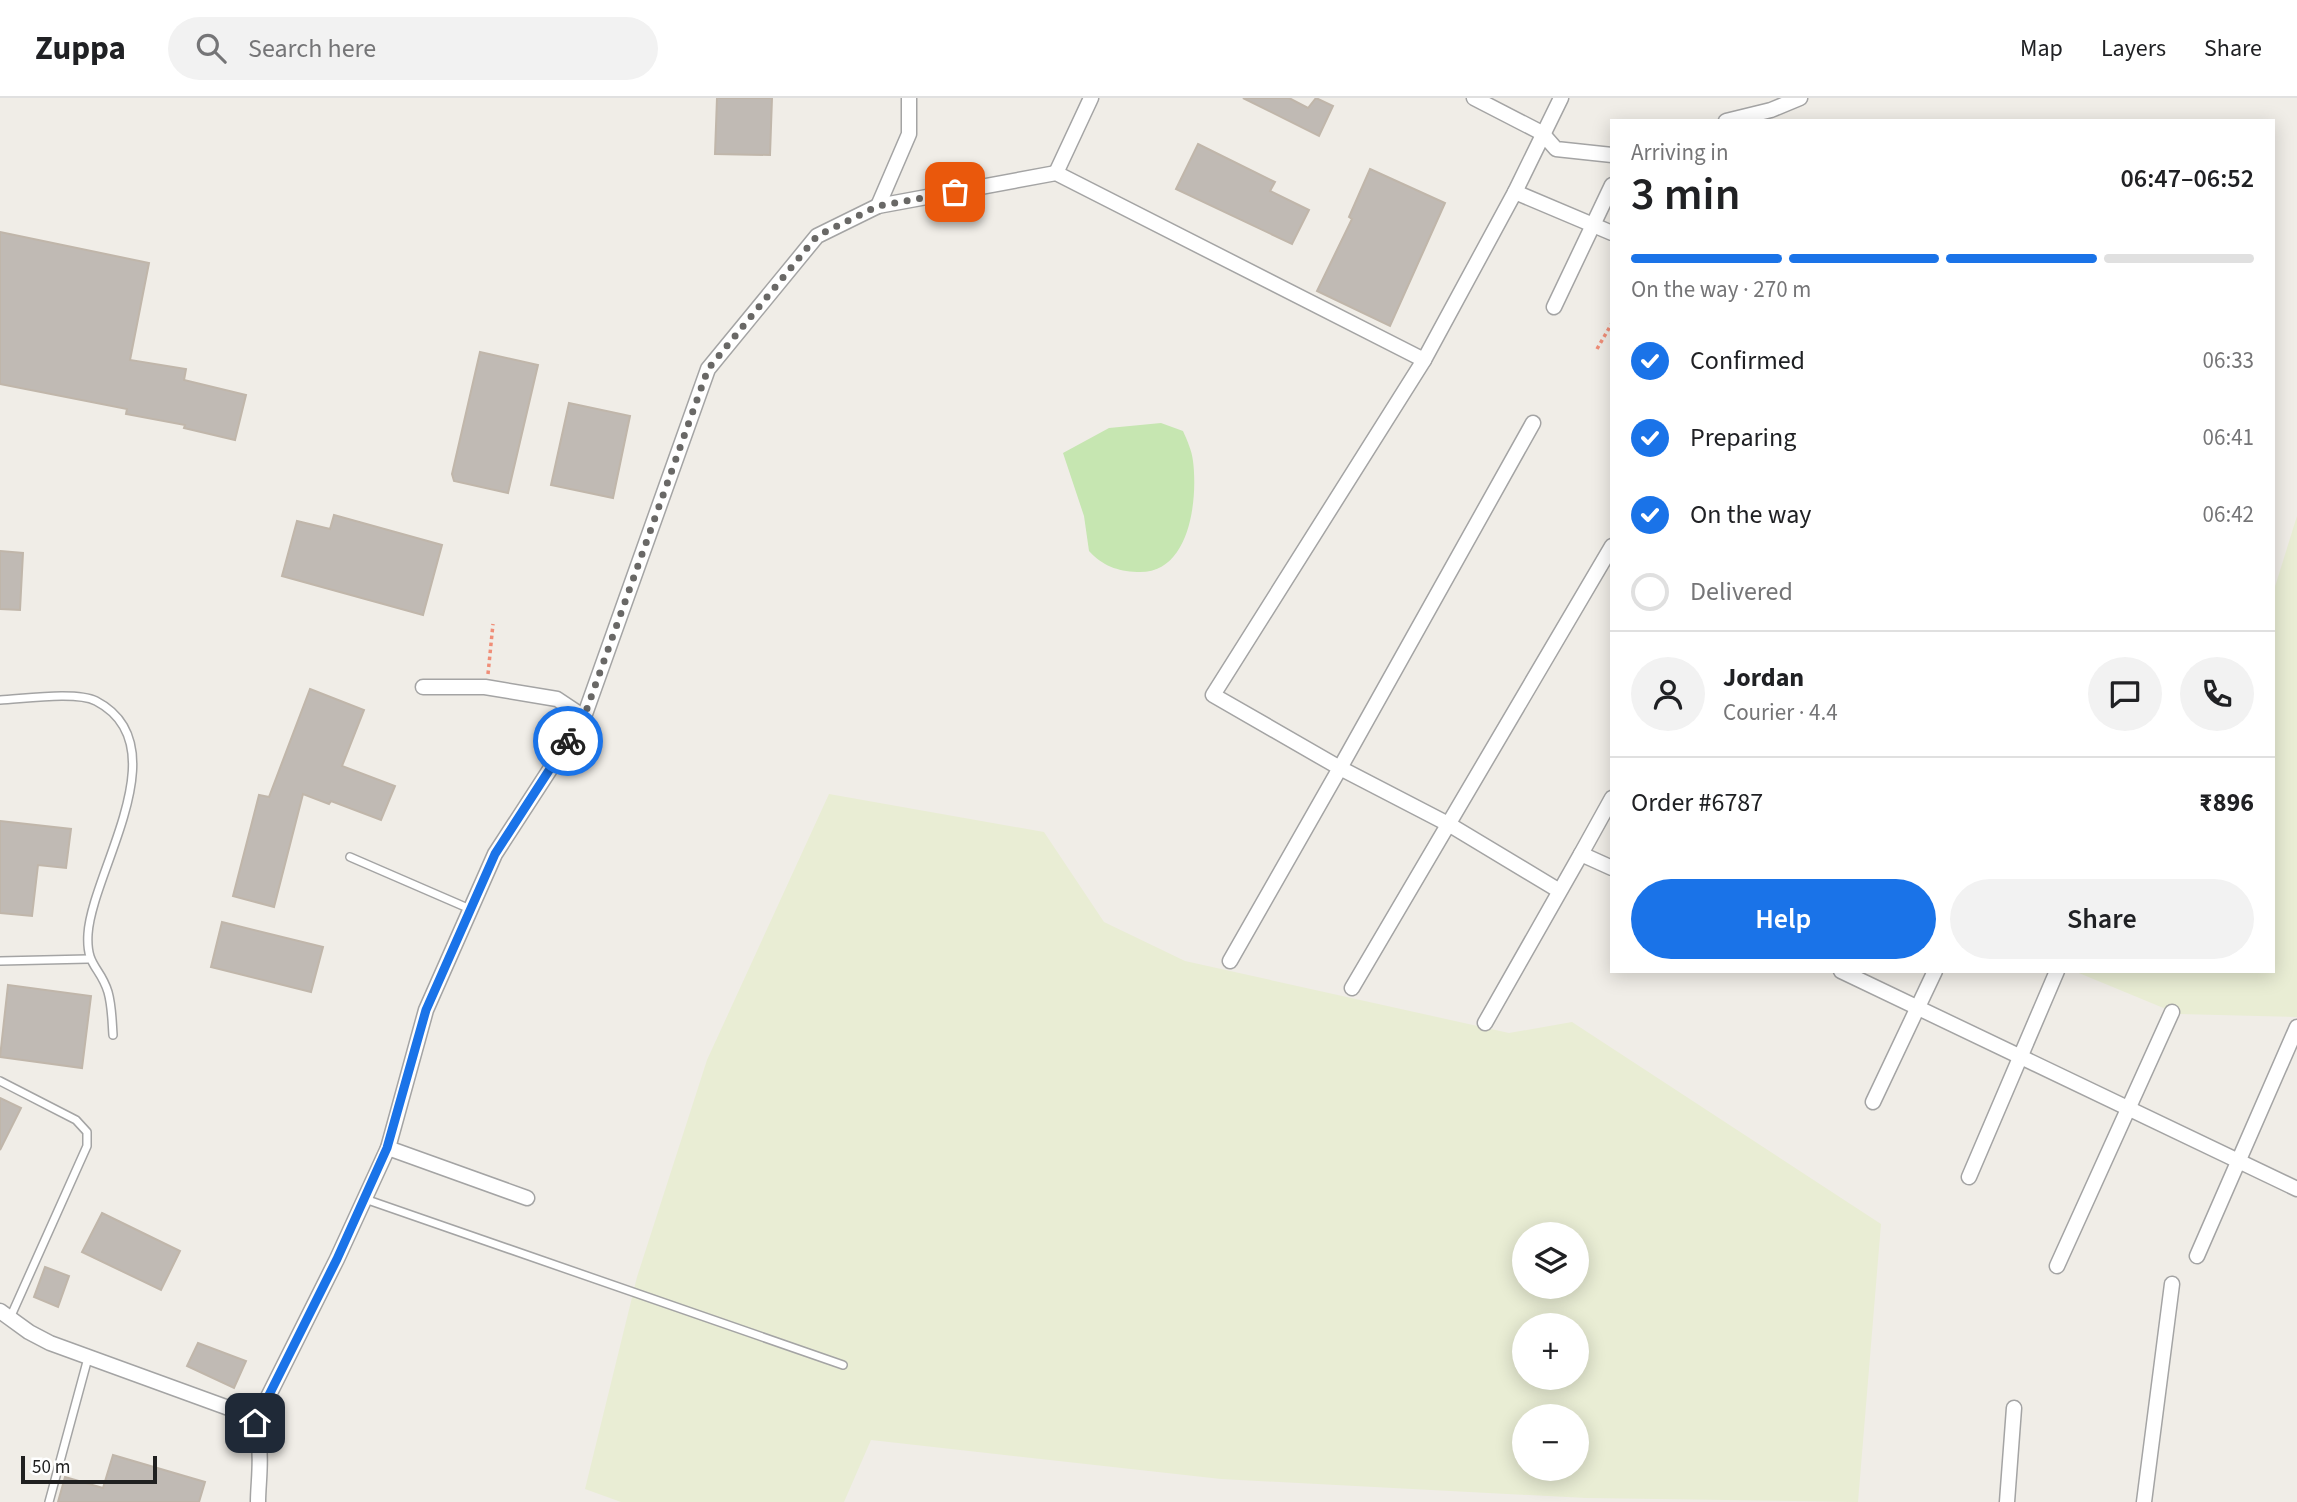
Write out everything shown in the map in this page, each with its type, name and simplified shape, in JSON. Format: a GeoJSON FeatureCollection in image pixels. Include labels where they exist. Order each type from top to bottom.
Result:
{"type":"FeatureCollection","features":[{"type":"Feature","properties":{"kind":"street"},"geometry":{"type":"LineString","coordinates":[[878,206],[909,134],[909,98]]}},
{"type":"Feature","properties":{"kind":"street"},"geometry":{"type":"LineString","coordinates":[[1056,173],[1091,98]]}},
{"type":"Feature","properties":{"kind":"street"},"geometry":{"type":"LineString","coordinates":[[1474,98],[1542,133],[1556,149],[1610,155]]}},
{"type":"Feature","properties":{"kind":"street"},"geometry":{"type":"LineString","coordinates":[[1558,890],[1450,825],[1340,768],[1213,695],[1424,360],[1515,192],[1542,133],[1562,98]]}},
{"type":"Feature","properties":{"kind":"street"},"geometry":{"type":"LineString","coordinates":[[1734,119],[1771,110],[1800,98]]}},
{"type":"Feature","properties":{"kind":"street"},"geometry":{"type":"LineString","coordinates":[[258,1502],[259,1442],[255,1423],[365,1199],[387,1148],[426,1010],[495,854],[584,717],[708,369],[817,236],[878,206],[1056,173],[1424,360]]}},
{"type":"Feature","properties":{"kind":"street"},"geometry":{"type":"LineString","coordinates":[[1554,307],[1610,189]]}},
{"type":"Feature","properties":{"kind":"street"},"geometry":{"type":"LineString","coordinates":[[1515,192],[1610,232]]}},
{"type":"Feature","properties":{"kind":"street"},"geometry":{"type":"LineString","coordinates":[[1230,961],[1532,423]]}},
{"type":"Feature","properties":{"kind":"street"},"geometry":{"type":"LineString","coordinates":[[1352,988],[1610,549]]}},
{"type":"Feature","properties":{"kind":"street"},"geometry":{"type":"LineString","coordinates":[[423,687],[487,687],[557,699],[584,717]]}},
{"type":"Feature","properties":{"kind":"street"},"geometry":{"type":"LineString","coordinates":[[1485,1023],[1610,802]]}},
{"type":"Feature","properties":{"kind":"street"},"geometry":{"type":"LineString","coordinates":[[1581,854],[1610,867]]}},
{"type":"Feature","properties":{"kind":"street"},"geometry":{"type":"LineString","coordinates":[[1845,973],[2297,1189]]}},
{"type":"Feature","properties":{"kind":"street"},"geometry":{"type":"LineString","coordinates":[[1873,1102],[1934,973]]}},
{"type":"Feature","properties":{"kind":"street"},"geometry":{"type":"LineString","coordinates":[[1969,1177],[2056,973]]}},
{"type":"Feature","properties":{"kind":"street"},"geometry":{"type":"LineString","coordinates":[[2057,1265],[2172,1012]]}},
{"type":"Feature","properties":{"kind":"street"},"geometry":{"type":"LineString","coordinates":[[2197,1256],[2297,1027]]}},
{"type":"Feature","properties":{"kind":"street"},"geometry":{"type":"LineString","coordinates":[[387,1148],[527,1198]]}},
{"type":"Feature","properties":{"kind":"street"},"geometry":{"type":"LineString","coordinates":[[2144,1502],[2172,1284]]}},
{"type":"Feature","properties":{"kind":"street"},"geometry":{"type":"LineString","coordinates":[[5,1315],[50,1343],[235,1408],[255,1423]]}},
{"type":"Feature","properties":{"kind":"street"},"geometry":{"type":"LineString","coordinates":[[2007,1502],[2014,1408]]}},
{"type":"Feature","properties":{"kind":"lane"},"geometry":{"type":"LineString","coordinates":[[0,700],[72,697],[95,700],[113,715],[124,731],[132,757],[132,782],[127,809],[94,900],[88,932],[88,959],[108,993],[113,1035]]}},
{"type":"Feature","properties":{"kind":"lane"},"geometry":{"type":"LineString","coordinates":[[350,858],[471,909]]}},
{"type":"Feature","properties":{"kind":"lane"},"geometry":{"type":"LineString","coordinates":[[0,961],[88,959]]}},
{"type":"Feature","properties":{"kind":"lane"},"geometry":{"type":"LineString","coordinates":[[0,1081],[76,1120],[87,1132],[87,1146],[5,1315]]}},
{"type":"Feature","properties":{"kind":"lane"},"geometry":{"type":"LineString","coordinates":[[365,1199],[844,1365]]}},
{"type":"Feature","properties":{"kind":"lane"},"geometry":{"type":"LineString","coordinates":[[49,1502],[89,1355]]}},
{"type":"Feature","properties":{"kind":"path"},"geometry":{"type":"LineString","coordinates":[[1597,349],[1610,326]]}},
{"type":"Feature","properties":{"kind":"path"},"geometry":{"type":"LineString","coordinates":[[487,687],[493,624]]}},
{"type":"Feature","properties":{"kind":"green space"},"geometry":{"type":"Polygon","coordinates":[[[1161,423],[1183,431],[1192,453],[1194,495],[1187,532],[1169,561],[1155,570],[1137,572],[1117,569],[1105,564],[1089,551],[1084,516],[1063,453],[1109,428],[1161,423]]]}},
{"type":"Feature","properties":{"kind":"green space"},"geometry":{"type":"Polygon","coordinates":[[[2297,516],[2297,1017],[2178,1014],[2079,973],[2275,973],[2275,587],[2297,516]]]}},
{"type":"Feature","properties":{"kind":"green space"},"geometry":{"type":"Polygon","coordinates":[[[829,794],[1044,832],[1104,922],[1185,961],[1509,1033],[1572,1022],[1881,1224],[1858,1502],[1586,1498],[1221,1479],[871,1440],[844,1502],[621,1502],[585,1489],[637,1277],[707,1060],[829,794]]]}},
{"type":"Feature","properties":{"kind":"building"},"geometry":{"type":"Polygon","coordinates":[[[717,98],[772,98],[770,155],[715,154],[717,98]]]}},
{"type":"Feature","properties":{"kind":"building"},"geometry":{"type":"Polygon","coordinates":[[[1243,98],[1289,98],[1308,108],[1316,98],[1333,106],[1319,136],[1243,98]]]}},
{"type":"Feature","properties":{"kind":"building"},"geometry":{"type":"Polygon","coordinates":[[[1198,144],[1275,182],[1270,191],[1309,210],[1292,244],[1176,189],[1198,144]]]}},
{"type":"Feature","properties":{"kind":"building"},"geometry":{"type":"Polygon","coordinates":[[[1370,169],[1445,203],[1390,326],[1317,291],[1352,219],[1349,217],[1370,169]]]}},
{"type":"Feature","properties":{"kind":"building"},"geometry":{"type":"Polygon","coordinates":[[[0,232],[149,263],[130,360],[186,369],[184,380],[246,395],[235,440],[184,428],[185,425],[126,414],[127,409],[0,384],[0,232]]]}},
{"type":"Feature","properties":{"kind":"building"},"geometry":{"type":"Polygon","coordinates":[[[480,352],[538,365],[508,493],[454,481],[452,474],[480,352]]]}},
{"type":"Feature","properties":{"kind":"building"},"geometry":{"type":"Polygon","coordinates":[[[569,403],[630,416],[613,498],[551,485],[569,403]]]}},
{"type":"Feature","properties":{"kind":"building"},"geometry":{"type":"Polygon","coordinates":[[[334,515],[442,545],[423,615],[282,576],[297,521],[330,529],[334,515]]]}},
{"type":"Feature","properties":{"kind":"building"},"geometry":{"type":"Polygon","coordinates":[[[0,551],[23,553],[20,610],[0,609],[0,551]]]}},
{"type":"Feature","properties":{"kind":"building"},"geometry":{"type":"Polygon","coordinates":[[[310,689],[364,710],[342,766],[395,786],[381,820],[331,801],[329,804],[303,794],[274,907],[233,896],[259,795],[269,797],[310,689]]]}},
{"type":"Feature","properties":{"kind":"building"},"geometry":{"type":"Polygon","coordinates":[[[0,821],[71,829],[66,868],[38,865],[32,916],[0,913],[0,821]]]}},
{"type":"Feature","properties":{"kind":"building"},"geometry":{"type":"Polygon","coordinates":[[[222,922],[323,947],[311,992],[211,967],[222,922]]]}},
{"type":"Feature","properties":{"kind":"building"},"geometry":{"type":"Polygon","coordinates":[[[8,985],[91,996],[82,1068],[0,1057],[8,985]]]}},
{"type":"Feature","properties":{"kind":"building"},"geometry":{"type":"Polygon","coordinates":[[[0,1098],[21,1108],[0,1150],[0,1098]]]}},
{"type":"Feature","properties":{"kind":"building"},"geometry":{"type":"Polygon","coordinates":[[[102,1213],[180,1251],[161,1290],[82,1252],[102,1213]]]}},
{"type":"Feature","properties":{"kind":"building"},"geometry":{"type":"Polygon","coordinates":[[[45,1267],[69,1276],[58,1307],[34,1297],[45,1267]]]}},
{"type":"Feature","properties":{"kind":"building"},"geometry":{"type":"Polygon","coordinates":[[[198,1343],[246,1361],[234,1388],[187,1366],[198,1343]]]}},
{"type":"Feature","properties":{"kind":"building"},"geometry":{"type":"Polygon","coordinates":[[[113,1455],[205,1482],[199,1502],[58,1502],[65,1477],[103,1488],[113,1455]]]}},
{"type":"Feature","properties":{"kind":"way so far"},"geometry":{"type":"LineString","coordinates":[[568,741],[584,717],[708,369],[817,236],[878,206],[955,192]]}},
{"type":"Feature","properties":{"kind":"route"},"geometry":{"type":"LineString","coordinates":[[255,1423],[337,1259],[387,1148],[426,1010],[495,854],[568,741]]}}]}
